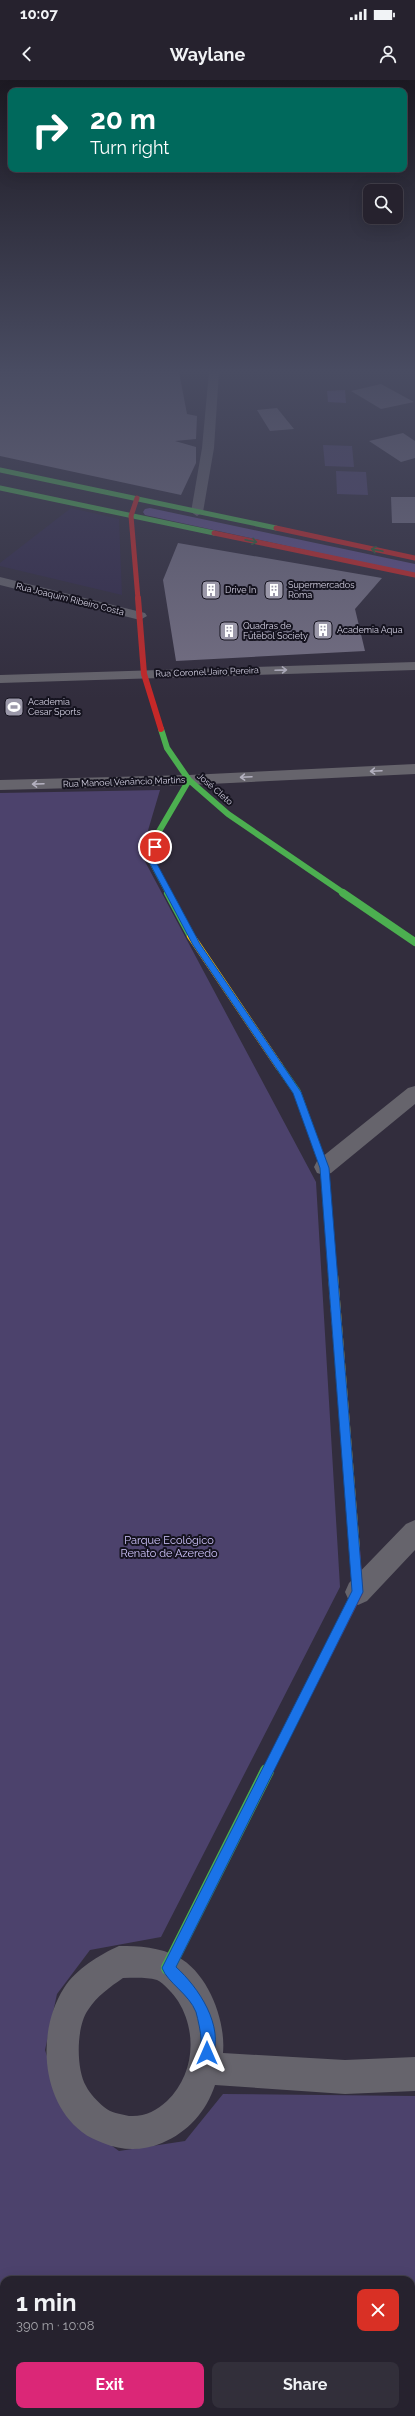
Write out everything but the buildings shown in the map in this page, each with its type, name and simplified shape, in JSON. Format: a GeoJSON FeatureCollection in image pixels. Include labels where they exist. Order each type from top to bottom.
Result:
{"type":"FeatureCollection","features":[{"type":"Feature","properties":{"kind":"street"},"geometry":{"type":"LineString","coordinates":[[54,481],[415,558]]}},
{"type":"Feature","properties":{"kind":"street"},"geometry":{"type":"LineString","coordinates":[[197,512],[202,481]]}},
{"type":"Feature","properties":{"kind":"street"},"geometry":{"type":"LineString","coordinates":[[0,488],[415,575]]}},
{"type":"Feature","properties":{"kind":"street"},"geometry":{"type":"LineString","coordinates":[[131,516],[137,498]]}},
{"type":"Feature","properties":{"kind":"street","name":"José Cleto"},"geometry":{"type":"LineString","coordinates":[[131,516],[144,674],[167,748],[189,780],[228,814],[415,942]]}},
{"type":"Feature","properties":{"kind":"street","name":"Rua Joaquim Ribeiro Costa"},"geometry":{"type":"LineString","coordinates":[[0,581],[140,616]]}},
{"type":"Feature","properties":{"kind":"street","name":"Rua Coronel Jairo Pereira"},"geometry":{"type":"LineString","coordinates":[[0,679],[415,666]]}},
{"type":"Feature","properties":{"kind":"street","name":"Rua Manoel Venâncio Martins"},"geometry":{"type":"LineString","coordinates":[[0,785],[189,780],[415,769]]}},
{"type":"Feature","properties":{"kind":"street"},"geometry":{"type":"LineString","coordinates":[[189,780],[158,833],[152,862],[196,945],[297,1092],[324,1168],[358,1592]]}},
{"type":"Feature","properties":{"kind":"street"},"geometry":{"type":"LineString","coordinates":[[324,1168],[415,1093]]}},
{"type":"Feature","properties":{"kind":"street"},"geometry":{"type":"LineString","coordinates":[[168,1968],[358,1592],[415,1532]]}},
{"type":"Feature","properties":{"kind":"street"},"geometry":{"type":"LineString","coordinates":[[119,1962],[140,1962],[168,1968],[187,1986],[202,2010],[208,2038],[206,2068],[200,2086],[184,2111],[161,2128],[135,2134],[110,2129],[91,2118],[73,2096],[64,2069],[65,2028],[75,2000],[93,1979],[119,1962]]}},
{"type":"Feature","properties":{"kind":"street"},"geometry":{"type":"LineString","coordinates":[[206,2068],[344,2078],[415,2074]]}},
{"type":"Feature","properties":{"kind":"shaded area"},"geometry":{"type":"Polygon","coordinates":[[[71,508],[119,519],[122,595],[0,566],[0,563],[71,508]]]}},
{"type":"Feature","properties":{"kind":"green space"},"geometry":{"type":"Polygon","coordinates":[[[336,481],[367,481],[368,495],[337,494],[336,481]]]}},
{"type":"Feature","properties":{"kind":"green space","name":"Parque Ecológico Renato de Azeredo"},"geometry":{"type":"Polygon","coordinates":[[[160,790],[141,854],[316,1182],[340,1587],[161,1937],[90,1950],[57,1994],[45,2050],[65,2112],[119,2151],[185,2141],[223,2094],[415,2096],[415,2276],[0,2276],[0,793],[160,790]]]}},
{"type":"Feature","properties":{"kind":"waterway"},"geometry":{"type":"LineString","coordinates":[[150,512],[415,569]]}},
{"type":"Feature","properties":{"kind":"traffic: fast"},"geometry":{"type":"LineString","coordinates":[[52,481],[276,528]]}},
{"type":"Feature","properties":{"kind":"traffic: fast"},"geometry":{"type":"LineString","coordinates":[[0,488],[214,533]]}},
{"type":"Feature","properties":{"kind":"traffic: fast"},"geometry":{"type":"LineString","coordinates":[[161,729],[167,748],[189,780],[228,814],[415,942]]}},
{"type":"Feature","properties":{"kind":"traffic: fast"},"geometry":{"type":"LineString","coordinates":[[189,780],[158,833],[152,862],[191,936]]}},
{"type":"Feature","properties":{"kind":"traffic: fast"},"geometry":{"type":"LineString","coordinates":[[279,1066],[297,1092],[324,1167],[329,1229]]}},
{"type":"Feature","properties":{"kind":"traffic: fast"},"geometry":{"type":"LineString","coordinates":[[168,1968],[297,1713]]}},
{"type":"Feature","properties":{"kind":"traffic: slow"},"geometry":{"type":"LineString","coordinates":[[191,936],[279,1066]]}},
{"type":"Feature","properties":{"kind":"traffic: slow"},"geometry":{"type":"LineString","coordinates":[[329,1229],[355,1550]]}},
{"type":"Feature","properties":{"kind":"traffic: jam"},"geometry":{"type":"LineString","coordinates":[[137,498],[131,516],[144,674],[161,729]]}},
{"type":"Feature","properties":{"kind":"traffic: jam"},"geometry":{"type":"LineString","coordinates":[[276,528],[415,558]]}},
{"type":"Feature","properties":{"kind":"traffic: jam"},"geometry":{"type":"LineString","coordinates":[[214,533],[415,575]]}},
{"type":"Feature","properties":{"kind":"traffic: jam"},"geometry":{"type":"LineString","coordinates":[[297,1713],[358,1592],[355,1550]]}},
{"type":"Feature","properties":{"kind":"place","name":"Drive In"},"geometry":{"type":"Point","coordinates":[211,590]}},
{"type":"Feature","properties":{"kind":"place","name":"Supermercados Roma"},"geometry":{"type":"Point","coordinates":[274,590]}},
{"type":"Feature","properties":{"kind":"place","name":"Academia Aqua"},"geometry":{"type":"Point","coordinates":[323,630]}},
{"type":"Feature","properties":{"kind":"place","name":"Quadras de Futebol Society"},"geometry":{"type":"Point","coordinates":[229,631]}},
{"type":"Feature","properties":{"kind":"place","name":"Academia Cesar Sports"},"geometry":{"type":"Point","coordinates":[14,707]}},
{"type":"Feature","properties":{"kind":"route"},"geometry":{"type":"LineString","coordinates":[[155,847],[152,862],[196,945],[297,1092],[324,1168],[358,1592],[168,1968],[187,1986],[202,2010],[208,2038],[207,2053]]}}]}
